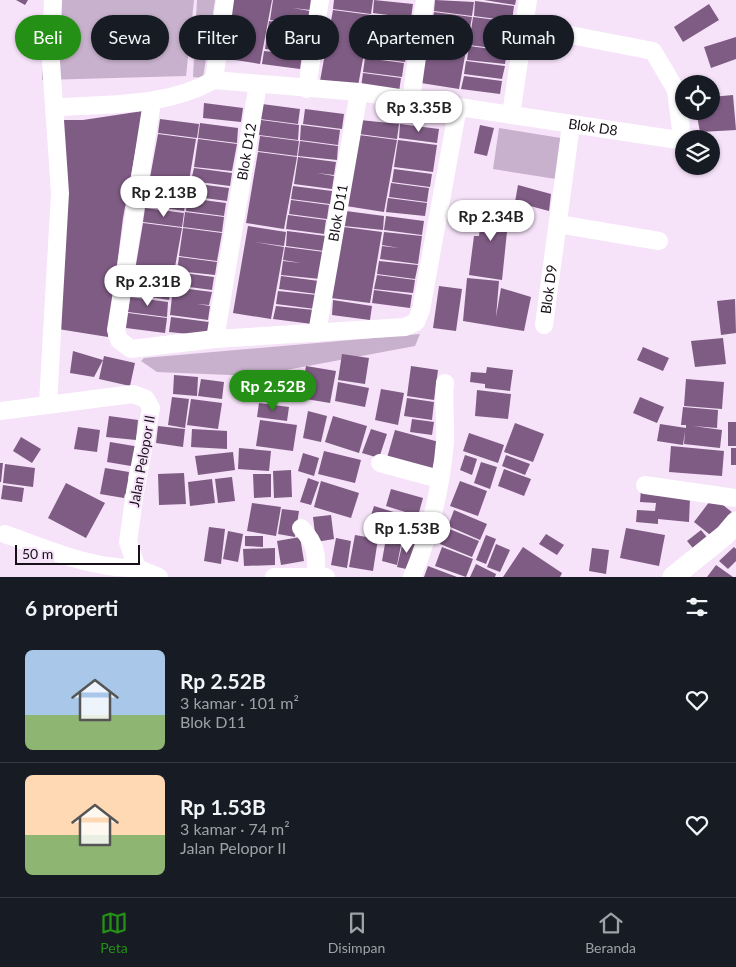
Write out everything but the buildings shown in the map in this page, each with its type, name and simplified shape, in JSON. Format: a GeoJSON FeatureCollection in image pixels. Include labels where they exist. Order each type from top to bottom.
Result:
{"type":"FeatureCollection","features":[{"type":"Feature","properties":{"kind":"main road"},"geometry":{"type":"LineString","coordinates":[[673,577],[725,535],[736,522]]}},
{"type":"Feature","properties":{"kind":"street"},"geometry":{"type":"LineString","coordinates":[[48,403],[60,193],[51,62],[53,0]]}},
{"type":"Feature","properties":{"kind":"street"},"geometry":{"type":"LineString","coordinates":[[64,107],[152,102],[194,91],[214,80],[225,0]]}},
{"type":"Feature","properties":{"kind":"street"},"geometry":{"type":"LineString","coordinates":[[307,89],[320,0]]}},
{"type":"Feature","properties":{"kind":"street"},"geometry":{"type":"LineString","coordinates":[[411,100],[425,0]]}},
{"type":"Feature","properties":{"kind":"street"},"geometry":{"type":"LineString","coordinates":[[526,15],[528,0]]}},
{"type":"Feature","properties":{"kind":"street","name":"Blok D8"},"geometry":{"type":"LineString","coordinates":[[214,80],[359,92],[674,141],[680,137],[682,130],[676,90],[653,51],[639,46],[574,35]]}},
{"type":"Feature","properties":{"kind":"street"},"geometry":{"type":"LineString","coordinates":[[511,115],[519,60]]}},
{"type":"Feature","properties":{"kind":"street","name":"Blok D12"},"geometry":{"type":"LineString","coordinates":[[215,339],[258,84]]}},
{"type":"Feature","properties":{"kind":"street","name":"Blok D11"},"geometry":{"type":"LineString","coordinates":[[316,333],[359,92]]}},
{"type":"Feature","properties":{"kind":"street"},"geometry":{"type":"LineString","coordinates":[[152,102],[116,330],[119,340],[132,348],[215,339],[405,327],[416,322],[422,310],[458,107]]}},
{"type":"Feature","properties":{"kind":"street","name":"Blok D9"},"geometry":{"type":"LineString","coordinates":[[544,326],[571,125]]}},
{"type":"Feature","properties":{"kind":"street"},"geometry":{"type":"LineString","coordinates":[[558,224],[659,241]]}},
{"type":"Feature","properties":{"kind":"street"},"geometry":{"type":"LineString","coordinates":[[412,577],[428,538],[439,479],[445,440],[445,383]]}},
{"type":"Feature","properties":{"kind":"street","name":"Jalan Pelopor II"},"geometry":{"type":"LineString","coordinates":[[0,410],[133,394],[146,399],[151,408],[135,492],[128,542],[137,568]]}},
{"type":"Feature","properties":{"kind":"street"},"geometry":{"type":"LineString","coordinates":[[380,463],[439,479]]}},
{"type":"Feature","properties":{"kind":"street"},"geometry":{"type":"LineString","coordinates":[[645,485],[736,498]]}},
{"type":"Feature","properties":{"kind":"street"},"geometry":{"type":"LineString","coordinates":[[274,577],[321,576],[316,549],[308,535],[301,528]]}},
{"type":"Feature","properties":{"kind":"street"},"geometry":{"type":"LineString","coordinates":[[5,534],[103,566],[137,568],[160,577]]}},
{"type":"Feature","properties":{"kind":"shaded area"},"geometry":{"type":"Polygon","coordinates":[[[48,0],[194,0],[192,15],[179,15],[179,60],[188,60],[186,76],[42,80],[44,60],[81,60],[81,15],[47,15],[48,0]]]}},
{"type":"Feature","properties":{"kind":"shaded area"},"geometry":{"type":"Polygon","coordinates":[[[197,0],[215,0],[213,15],[196,15],[197,0]]]}},
{"type":"Feature","properties":{"kind":"shaded area"},"geometry":{"type":"Polygon","coordinates":[[[194,60],[206,60],[203,78],[193,77],[194,60]]]}},
{"type":"Feature","properties":{"kind":"shaded area"},"geometry":{"type":"Polygon","coordinates":[[[499,128],[561,138],[556,179],[493,169],[499,128]]]}},
{"type":"Feature","properties":{"kind":"shaded area"},"geometry":{"type":"Polygon","coordinates":[[[420,334],[415,346],[254,376],[157,372],[141,361],[144,358],[420,334]]]}}]}
